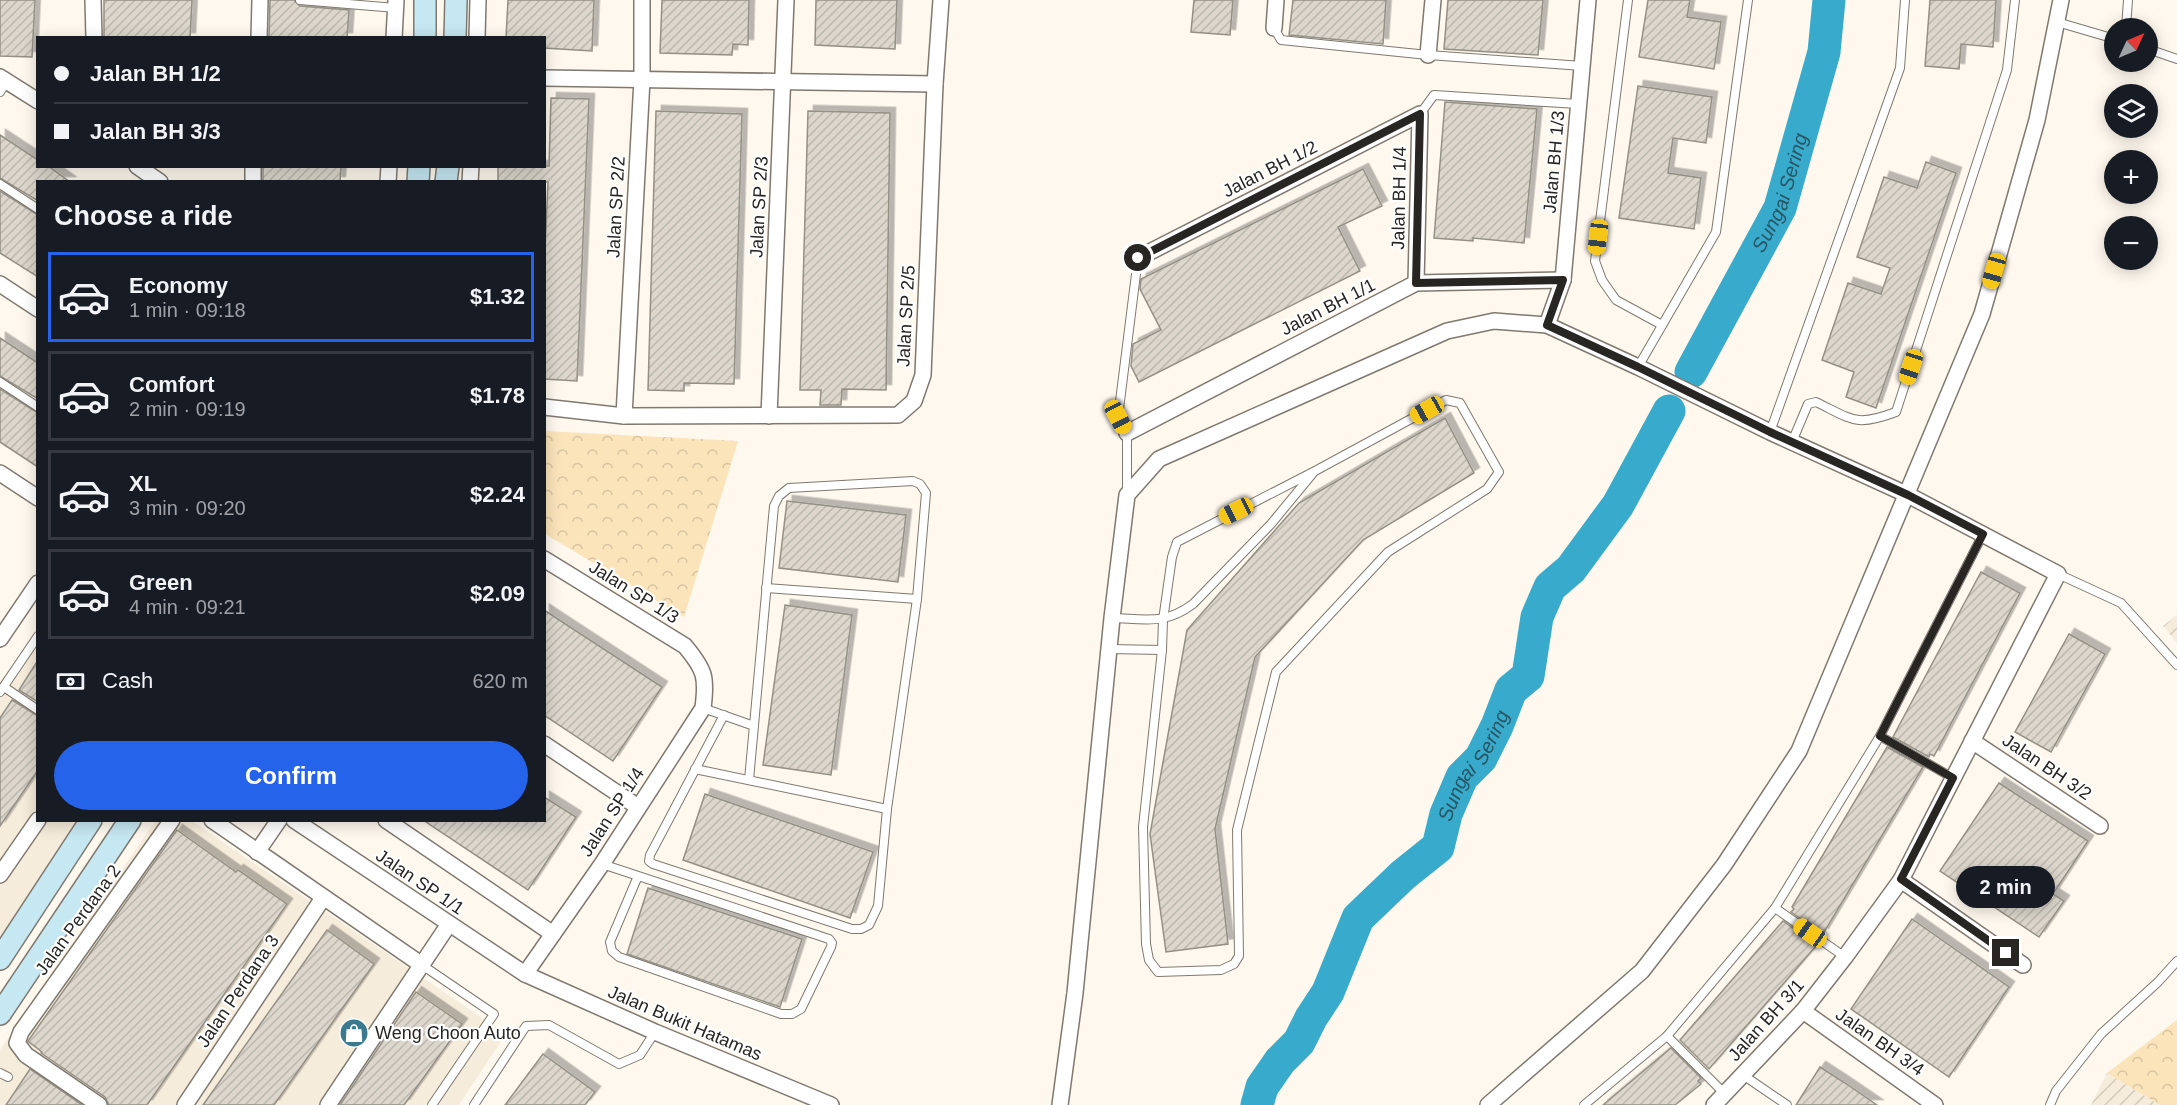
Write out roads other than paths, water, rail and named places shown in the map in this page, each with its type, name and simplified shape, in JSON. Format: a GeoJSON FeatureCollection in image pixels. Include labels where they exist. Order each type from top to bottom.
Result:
{"type":"FeatureCollection","features":[{"type":"Feature","properties":{"kind":"street"},"geometry":{"type":"LineString","coordinates":[[93,0],[94,36]]}},
{"type":"Feature","properties":{"kind":"street"},"geometry":{"type":"LineString","coordinates":[[258,36],[260,0]]}},
{"type":"Feature","properties":{"kind":"street"},"geometry":{"type":"LineString","coordinates":[[425,36],[426,0]]}},
{"type":"Feature","properties":{"kind":"street"},"geometry":{"type":"LineString","coordinates":[[455,36],[456,0]]}},
{"type":"Feature","properties":{"kind":"street"},"geometry":{"type":"LineString","coordinates":[[477,36],[478,0]]}},
{"type":"Feature","properties":{"kind":"street","name":"Jalan SP 2/2"},"geometry":{"type":"LineString","coordinates":[[624,416],[642,79],[642,0]]}},
{"type":"Feature","properties":{"kind":"street","name":"Jalan SP 2/3"},"geometry":{"type":"LineString","coordinates":[[769,416],[786,0]]}},
{"type":"Feature","properties":{"kind":"street","name":"Jalan SP 2/5"},"geometry":{"type":"LineString","coordinates":[[546,407],[624,416],[898,415],[914,401],[923,375],[935,84],[941,0]]}},
{"type":"Feature","properties":{"kind":"street"},"geometry":{"type":"LineString","coordinates":[[1274,28],[1276,0]]}},
{"type":"Feature","properties":{"kind":"street"},"geometry":{"type":"LineString","coordinates":[[1428,55],[1433,0]]}},
{"type":"Feature","properties":{"kind":"street","name":"Jalan BH 1/3"},"geometry":{"type":"LineString","coordinates":[[1547,325],[1563,280],[1588,0]]}},
{"type":"Feature","properties":{"kind":"street"},"geometry":{"type":"LineString","coordinates":[[1488,1105],[1642,971],[1724,865],[1799,751],[1982,314],[2037,120],[2061,0]]}},
{"type":"Feature","properties":{"kind":"street"},"geometry":{"type":"LineString","coordinates":[[394,36],[396,4]]}},
{"type":"Feature","properties":{"kind":"street"},"geometry":{"type":"LineString","coordinates":[[546,78],[935,84]]}},
{"type":"Feature","properties":{"kind":"street"},"geometry":{"type":"LineString","coordinates":[[2,83],[36,100]]}},
{"type":"Feature","properties":{"kind":"street","name":"Jalan BH 1/2"},"geometry":{"type":"LineString","coordinates":[[1138,258],[1420,114]]}},
{"type":"Feature","properties":{"kind":"street","name":"Jalan BH 1/4"},"geometry":{"type":"LineString","coordinates":[[1416,283],[1420,114]]}},
{"type":"Feature","properties":{"kind":"street"},"geometry":{"type":"LineString","coordinates":[[140,168],[157,180]]}},
{"type":"Feature","properties":{"kind":"street","name":"Jalan BH 1/1"},"geometry":{"type":"LineString","coordinates":[[1127,434],[1416,283],[1563,280]]}},
{"type":"Feature","properties":{"kind":"street"},"geometry":{"type":"LineString","coordinates":[[0,284],[36,308]]}},
{"type":"Feature","properties":{"kind":"street"},"geometry":{"type":"LineString","coordinates":[[1060,1105],[1075,993],[1112,618],[1127,495],[1159,459],[1447,331],[1494,321],[1547,325],[1908,495],[2058,574]]}},
{"type":"Feature","properties":{"kind":"street"},"geometry":{"type":"LineString","coordinates":[[0,473],[36,497]]}},
{"type":"Feature","properties":{"kind":"street","name":"Jalan SP 1/3"},"geometry":{"type":"LineString","coordinates":[[546,560],[684,646],[699,663],[706,682],[703,708]]}},
{"type":"Feature","properties":{"kind":"street","name":"Jalan BH 3/1"},"geometry":{"type":"LineString","coordinates":[[1719,1100],[1803,1011],[1901,879],[2058,574]]}},
{"type":"Feature","properties":{"kind":"street"},"geometry":{"type":"LineString","coordinates":[[0,639],[36,586]]}},
{"type":"Feature","properties":{"kind":"street","name":"Jalan SP 1/4"},"geometry":{"type":"LineString","coordinates":[[525,974],[602,864],[703,708]]}},
{"type":"Feature","properties":{"kind":"street","name":"Jalan BH 3/2"},"geometry":{"type":"LineString","coordinates":[[1972,741],[2100,826]]}},
{"type":"Feature","properties":{"kind":"street"},"geometry":{"type":"LineString","coordinates":[[546,745],[638,807]]}},
{"type":"Feature","properties":{"kind":"street"},"geometry":{"type":"LineString","coordinates":[[0,874],[37,822]]}},
{"type":"Feature","properties":{"kind":"street"},"geometry":{"type":"LineString","coordinates":[[0,959],[90,822]]}},
{"type":"Feature","properties":{"kind":"street"},"geometry":{"type":"LineString","coordinates":[[0,1014],[129,822]]}},
{"type":"Feature","properties":{"kind":"street","name":"Jalan Perdana 2"},"geometry":{"type":"LineString","coordinates":[[99,1105],[26,1055],[17,1043],[21,1032],[171,822]]}},
{"type":"Feature","properties":{"kind":"street"},"geometry":{"type":"LineString","coordinates":[[215,822],[422,965]]}},
{"type":"Feature","properties":{"kind":"street"},"geometry":{"type":"LineString","coordinates":[[257,852],[278,822]]}},
{"type":"Feature","properties":{"kind":"street","name":"Jalan SP 1/1"},"geometry":{"type":"LineString","coordinates":[[297,822],[525,974]]}},
{"type":"Feature","properties":{"kind":"street","name":"Jalan SP 1/1"},"geometry":{"type":"LineString","coordinates":[[389,822],[553,934]]}},
{"type":"Feature","properties":{"kind":"street"},"geometry":{"type":"LineString","coordinates":[[1901,879],[2023,965]]}},
{"type":"Feature","properties":{"kind":"street","name":"Jalan Perdana 3"},"geometry":{"type":"LineString","coordinates":[[185,1105],[322,898]]}},
{"type":"Feature","properties":{"kind":"street"},"geometry":{"type":"LineString","coordinates":[[328,1105],[449,924]]}},
{"type":"Feature","properties":{"kind":"street","name":"Jalan Bukit Hatamas"},"geometry":{"type":"LineString","coordinates":[[525,974],[655,1032],[831,1105]]}},
{"type":"Feature","properties":{"kind":"street","name":"Jalan BH 3/4"},"geometry":{"type":"LineString","coordinates":[[1803,1011],[1935,1105]]}},
{"type":"Feature","properties":{"kind":"street"},"geometry":{"type":"LineString","coordinates":[[1052,1105],[1064,1085]]}},
{"type":"Feature","properties":{"kind":"lane"},"geometry":{"type":"LineString","coordinates":[[300,0],[396,4]]}},
{"type":"Feature","properties":{"kind":"lane"},"geometry":{"type":"LineString","coordinates":[[1628,0],[1595,261],[1602,280],[1616,300],[1662,325]]}},
{"type":"Feature","properties":{"kind":"lane"},"geometry":{"type":"LineString","coordinates":[[1638,367],[1716,232],[1748,0]]}},
{"type":"Feature","properties":{"kind":"lane"},"geometry":{"type":"LineString","coordinates":[[1770,432],[1900,68],[1905,0]]}},
{"type":"Feature","properties":{"kind":"lane"},"geometry":{"type":"LineString","coordinates":[[1792,442],[1808,404],[1811,402],[1816,402],[1854,421],[1873,421],[1896,412],[2007,70],[2014,0]]}},
{"type":"Feature","properties":{"kind":"lane"},"geometry":{"type":"LineString","coordinates":[[2127,18],[2128,0]]}},
{"type":"Feature","properties":{"kind":"lane"},"geometry":{"type":"LineString","coordinates":[[2057,22],[2104,36]]}},
{"type":"Feature","properties":{"kind":"lane"},"geometry":{"type":"LineString","coordinates":[[1274,28],[1281,40],[1428,55],[1582,66]]}},
{"type":"Feature","properties":{"kind":"lane"},"geometry":{"type":"LineString","coordinates":[[2158,52],[2177,59]]}},
{"type":"Feature","properties":{"kind":"lane"},"geometry":{"type":"LineString","coordinates":[[1420,114],[1434,95],[1578,104]]}},
{"type":"Feature","properties":{"kind":"lane"},"geometry":{"type":"LineString","coordinates":[[0,184],[36,208]]}},
{"type":"Feature","properties":{"kind":"lane"},"geometry":{"type":"LineString","coordinates":[[1127,495],[1127,434],[1118,417],[1138,258]]}},
{"type":"Feature","properties":{"kind":"lane"},"geometry":{"type":"LineString","coordinates":[[0,382],[36,406]]}},
{"type":"Feature","properties":{"kind":"lane"},"geometry":{"type":"LineString","coordinates":[[1446,400],[1460,403],[1499,472],[1487,489],[1389,552],[1275,672],[1238,830],[1239,956],[1234,964],[1221,970],[1158,972],[1149,960],[1143,827],[1162,650],[1162,620],[1172,557],[1177,542],[1315,471],[1446,400]]}},
{"type":"Feature","properties":{"kind":"lane"},"geometry":{"type":"LineString","coordinates":[[1112,618],[1162,620],[1179,614],[1193,604],[1271,524],[1315,471]]}},
{"type":"Feature","properties":{"kind":"lane"},"geometry":{"type":"LineString","coordinates":[[724,716],[650,855],[649,861],[852,929],[861,929],[869,925],[878,906],[887,809],[917,599],[926,493],[920,484],[914,481],[789,488],[779,495],[774,506],[749,780]]}},
{"type":"Feature","properties":{"kind":"lane"},"geometry":{"type":"LineString","coordinates":[[1584,1105],[1667,1036],[1775,908],[1880,736],[1983,534]]}},
{"type":"Feature","properties":{"kind":"lane"},"geometry":{"type":"LineString","coordinates":[[2058,574],[2121,603],[2177,665]]}},
{"type":"Feature","properties":{"kind":"lane"},"geometry":{"type":"LineString","coordinates":[[766,588],[917,599]]}},
{"type":"Feature","properties":{"kind":"lane"},"geometry":{"type":"LineString","coordinates":[[36,639],[2,689],[36,709]]}},
{"type":"Feature","properties":{"kind":"lane"},"geometry":{"type":"LineString","coordinates":[[1109,649],[1162,650]]}},
{"type":"Feature","properties":{"kind":"lane"},"geometry":{"type":"LineString","coordinates":[[703,708],[754,726]]}},
{"type":"Feature","properties":{"kind":"lane"},"geometry":{"type":"LineString","coordinates":[[1880,736],[1953,778]]}},
{"type":"Feature","properties":{"kind":"lane"},"geometry":{"type":"LineString","coordinates":[[695,769],[887,809]]}},
{"type":"Feature","properties":{"kind":"lane"},"geometry":{"type":"LineString","coordinates":[[602,864],[829,939],[832,943],[831,947],[801,1009],[792,1014],[781,1014],[619,957],[612,951],[610,942],[638,876]]}},
{"type":"Feature","properties":{"kind":"lane"},"geometry":{"type":"LineString","coordinates":[[1775,908],[1845,957]]}},
{"type":"Feature","properties":{"kind":"lane"},"geometry":{"type":"LineString","coordinates":[[2050,1105],[2056,1090],[2101,1034],[2158,982],[2177,961]]}},
{"type":"Feature","properties":{"kind":"lane"},"geometry":{"type":"LineString","coordinates":[[422,965],[494,1014],[432,1105]]}},
{"type":"Feature","properties":{"kind":"lane"},"geometry":{"type":"LineString","coordinates":[[474,1105],[526,1026],[549,1025],[620,1064],[640,1055],[655,1032]]}},
{"type":"Feature","properties":{"kind":"lane"},"geometry":{"type":"LineString","coordinates":[[1667,1036],[1719,1100]]}},
{"type":"Feature","properties":{"kind":"lane"},"geometry":{"type":"LineString","coordinates":[[1743,1075],[1787,1105]]}},
{"type":"Feature","properties":{"kind":"waterway","name":"Sungai Sering"},"geometry":{"type":"LineString","coordinates":[[1691,372],[1780,208],[1824,52],[1829,0]]}},
{"type":"Feature","properties":{"kind":"waterway","name":"Sungai Sering"},"geometry":{"type":"LineString","coordinates":[[1257,1105],[1262,1087],[1280,1061],[1299,1042],[1328,992],[1358,918],[1403,875],[1438,847],[1446,814],[1462,777],[1481,758],[1511,690],[1528,676],[1537,617],[1550,587],[1571,569],[1618,505],[1669,411]]}},
{"type":"Feature","properties":{"kind":"place","name":"Weng Choon Auto"},"geometry":{"type":"Point","coordinates":[354,1033]}}]}
